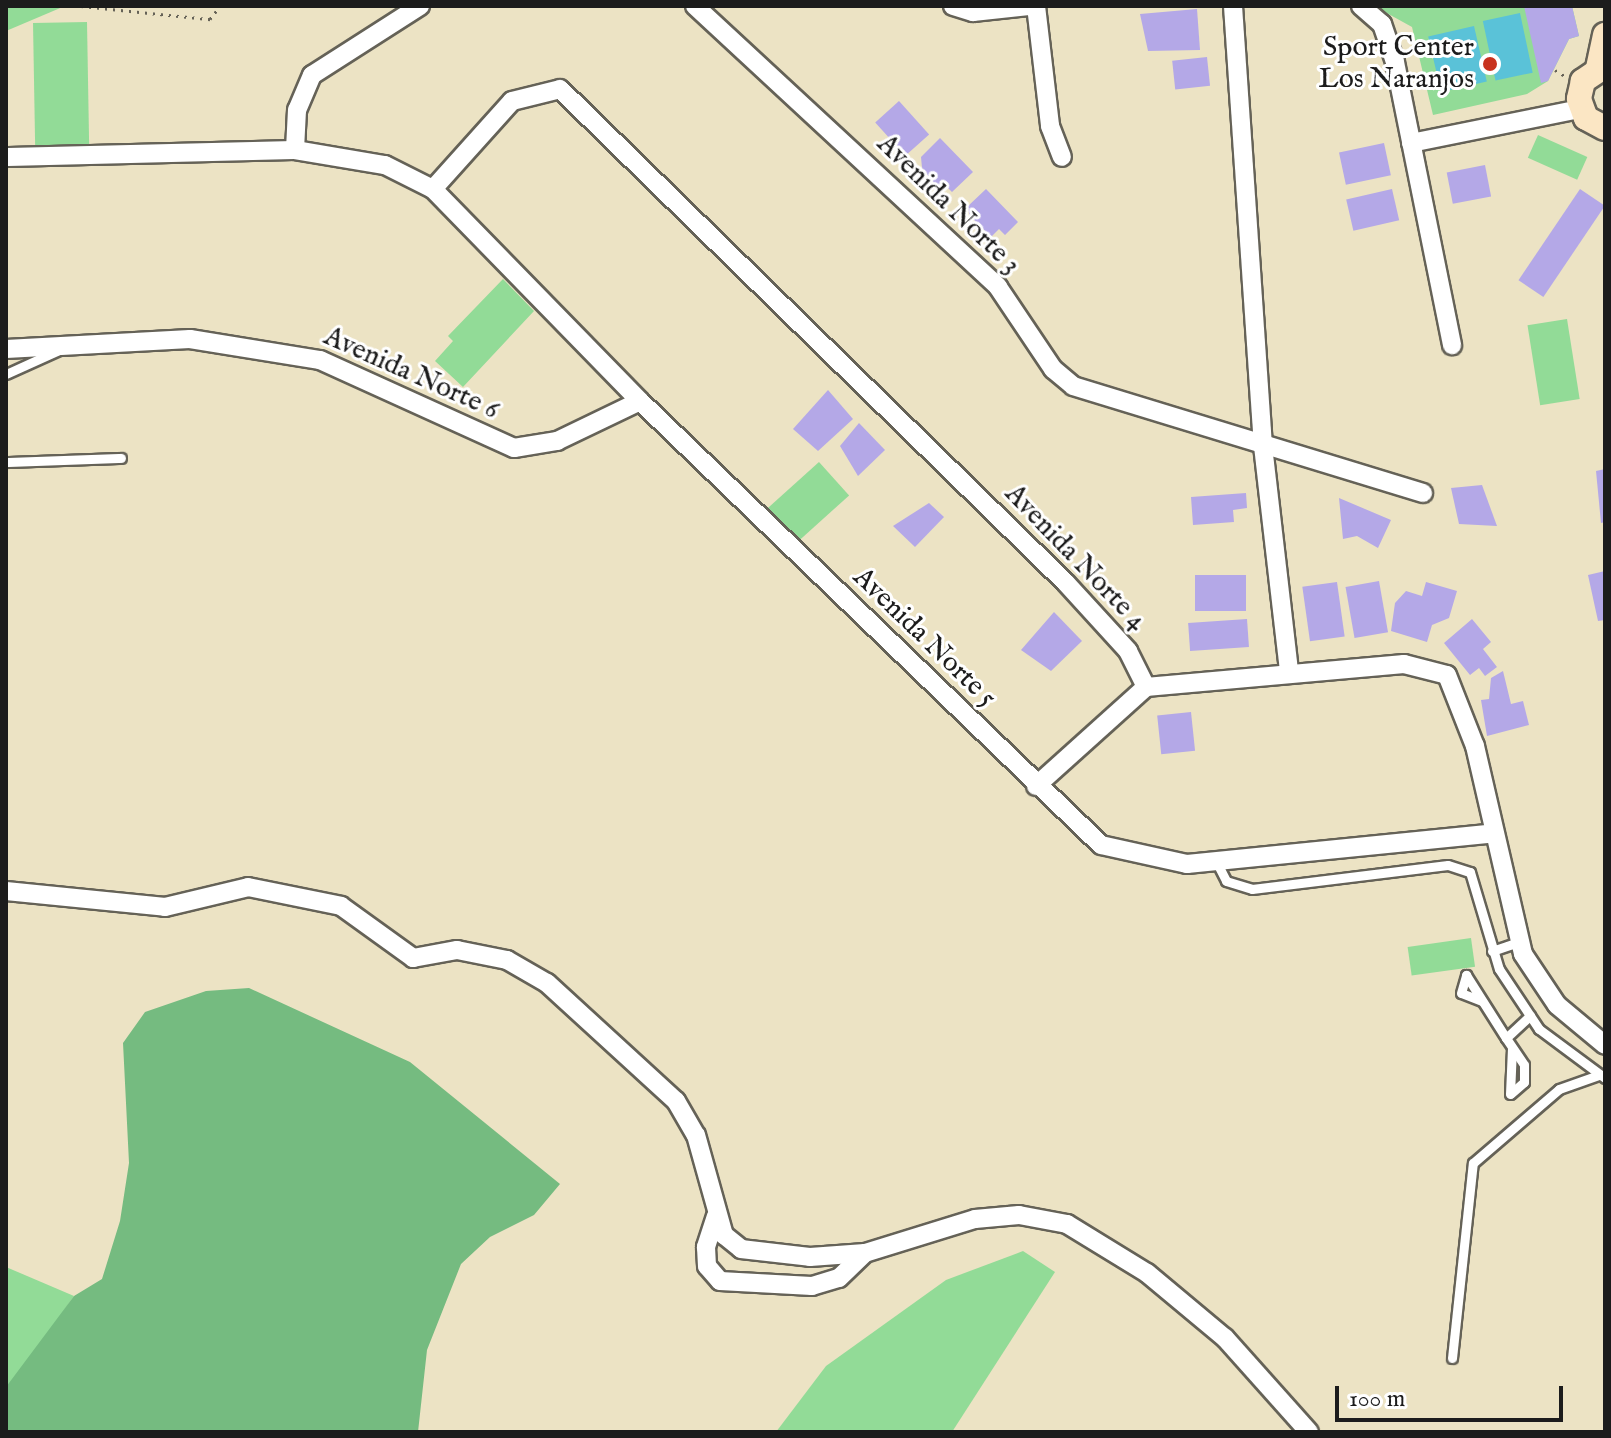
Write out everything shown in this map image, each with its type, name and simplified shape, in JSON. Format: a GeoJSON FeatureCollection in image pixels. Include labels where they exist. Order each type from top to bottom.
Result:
{"type":"FeatureCollection","features":[{"type":"Feature","properties":{"kind":"main road"},"geometry":{"type":"LineString","coordinates":[[1605,35],[1602,67],[1583,81],[1580,109],[1605,128]]}},
{"type":"Feature","properties":{"kind":"street"},"geometry":{"type":"LineString","coordinates":[[295,150],[297,110],[312,75],[420,6]]}},
{"type":"Feature","properties":{"kind":"street","name":"Avenida Norte 3"},"geometry":{"type":"LineString","coordinates":[[695,6],[998,287],[1053,369],[1073,386],[1423,493]]}},
{"type":"Feature","properties":{"kind":"street"},"geometry":{"type":"LineString","coordinates":[[953,6],[973,12],[1029,6]]}},
{"type":"Feature","properties":{"kind":"street"},"geometry":{"type":"LineString","coordinates":[[1036,6],[1050,126],[1062,157]]}},
{"type":"Feature","properties":{"kind":"street"},"geometry":{"type":"LineString","coordinates":[[1233,6],[1263,446],[1289,672]]}},
{"type":"Feature","properties":{"kind":"street"},"geometry":{"type":"LineString","coordinates":[[1361,6],[1387,34],[1452,345]]}},
{"type":"Feature","properties":{"kind":"street","name":"Avenida Norte 4"},"geometry":{"type":"LineString","coordinates":[[433,189],[512,101],[545,88],[568,94],[1066,583],[1128,651],[1146,687]]}},
{"type":"Feature","properties":{"kind":"street"},"geometry":{"type":"LineString","coordinates":[[1411,143],[1580,109]]}},
{"type":"Feature","properties":{"kind":"street"},"geometry":{"type":"LineString","coordinates":[[6,157],[295,150],[385,165],[433,189]]}},
{"type":"Feature","properties":{"kind":"street","name":"Avenida Norte 5"},"geometry":{"type":"LineString","coordinates":[[433,189],[640,401],[1036,786],[1101,845],[1148,861],[1217,863],[1490,834]]}},
{"type":"Feature","properties":{"kind":"street","name":"Avenida Norte 6"},"geometry":{"type":"LineString","coordinates":[[6,349],[190,339],[320,360],[514,448],[557,441],[640,401]]}},
{"type":"Feature","properties":{"kind":"street"},"geometry":{"type":"LineString","coordinates":[[1036,786],[1146,687],[1418,663],[1447,675],[1475,746],[1490,834],[1518,942],[1557,1005],[1605,1045]]}},
{"type":"Feature","properties":{"kind":"street"},"geometry":{"type":"LineString","coordinates":[[6,891],[165,907],[248,887],[341,906],[413,958],[457,950],[527,969],[676,1101],[696,1135],[716,1216],[724,1235],[741,1249],[776,1258],[865,1253],[975,1219],[1019,1215],[1067,1224],[1147,1273],[1225,1338],[1309,1432]]}},
{"type":"Feature","properties":{"kind":"street"},"geometry":{"type":"LineString","coordinates":[[716,1216],[706,1247],[707,1266],[720,1281],[812,1286],[839,1278],[865,1253]]}},
{"type":"Feature","properties":{"kind":"lane"},"geometry":{"type":"LineString","coordinates":[[6,374],[71,345]]}},
{"type":"Feature","properties":{"kind":"lane"},"geometry":{"type":"LineString","coordinates":[[6,462],[121,458]]}},
{"type":"Feature","properties":{"kind":"lane"},"geometry":{"type":"LineString","coordinates":[[1217,863],[1226,881],[1252,889],[1459,867],[1477,882],[1492,951],[1530,1016],[1602,1077]]}},
{"type":"Feature","properties":{"kind":"lane"},"geometry":{"type":"LineString","coordinates":[[1492,951],[1518,942]]}},
{"type":"Feature","properties":{"kind":"lane"},"geometry":{"type":"LineString","coordinates":[[1482,1001],[1512,1048]]}},
{"type":"Feature","properties":{"kind":"lane"},"geometry":{"type":"LineString","coordinates":[[1506,1038],[1530,1016]]}},
{"type":"Feature","properties":{"kind":"lane"},"geometry":{"type":"LineString","coordinates":[[1452,1358],[1473,1163],[1559,1089],[1602,1077]]}},
{"type":"Feature","properties":{"kind":"path"},"geometry":{"type":"LineString","coordinates":[[81,6],[210,19],[220,6]]}},
{"type":"Feature","properties":{"kind":"green space"},"geometry":{"type":"Polygon","coordinates":[[[6,6],[65,6],[6,31],[6,6]]]}},
{"type":"Feature","properties":{"kind":"green space","name":"Sport Center Los Naranjos"},"geometry":{"type":"Polygon","coordinates":[[[1374,6],[1572,6],[1579,36],[1569,39],[1548,81],[1527,94],[1433,115],[1412,27],[1374,6]]]}},
{"type":"Feature","properties":{"kind":"green space"},"geometry":{"type":"Polygon","coordinates":[[[87,22],[89,148],[35,149],[33,23],[87,22]]]}},
{"type":"Feature","properties":{"kind":"green space"},"geometry":{"type":"Polygon","coordinates":[[[1538,135],[1587,157],[1577,180],[1528,158],[1538,135]]]}},
{"type":"Feature","properties":{"kind":"green space"},"geometry":{"type":"Polygon","coordinates":[[[503,279],[534,311],[463,387],[435,361],[453,341],[448,336],[503,279]]]}},
{"type":"Feature","properties":{"kind":"green space"},"geometry":{"type":"Polygon","coordinates":[[[1567,319],[1580,399],[1540,405],[1527,325],[1567,319]]]}},
{"type":"Feature","properties":{"kind":"green space"},"geometry":{"type":"Polygon","coordinates":[[[819,462],[849,495],[796,543],[766,510],[819,462]]]}},
{"type":"Feature","properties":{"kind":"green space"},"geometry":{"type":"Polygon","coordinates":[[[1471,938],[1475,967],[1412,976],[1408,947],[1471,938]]]}},
{"type":"Feature","properties":{"kind":"green space"},"geometry":{"type":"Polygon","coordinates":[[[249,988],[410,1062],[560,1184],[534,1215],[490,1237],[461,1264],[427,1350],[418,1432],[6,1432],[6,1387],[74,1296],[102,1279],[120,1221],[129,1163],[123,1043],[145,1012],[206,991],[249,988]]]}},
{"type":"Feature","properties":{"kind":"green space"},"geometry":{"type":"Polygon","coordinates":[[[1023,1251],[1055,1272],[952,1432],[776,1432],[826,1366],[946,1280],[1023,1251]]]}},
{"type":"Feature","properties":{"kind":"green space"},"geometry":{"type":"Polygon","coordinates":[[[6,1267],[74,1296],[10,1388],[6,1387],[6,1267]]]}},
{"type":"Feature","properties":{"kind":"water"},"geometry":{"type":"Polygon","coordinates":[[[1520,13],[1533,73],[1496,81],[1483,21],[1520,13]]]}},
{"type":"Feature","properties":{"kind":"water"},"geometry":{"type":"Polygon","coordinates":[[[1474,26],[1487,82],[1441,92],[1428,37],[1474,26]]]}},
{"type":"Feature","properties":{"kind":"building"},"geometry":{"type":"Polygon","coordinates":[[[1524,6],[1572,6],[1579,36],[1569,39],[1548,81],[1541,83],[1524,6]]]}},
{"type":"Feature","properties":{"kind":"building"},"geometry":{"type":"Polygon","coordinates":[[[1197,9],[1200,50],[1148,51],[1140,14],[1197,9]]]}},
{"type":"Feature","properties":{"kind":"building"},"geometry":{"type":"Polygon","coordinates":[[[1207,57],[1210,86],[1175,89],[1172,61],[1207,57]]]}},
{"type":"Feature","properties":{"kind":"building"},"geometry":{"type":"Polygon","coordinates":[[[899,101],[929,134],[905,156],[875,122],[899,101]]]}},
{"type":"Feature","properties":{"kind":"building"},"geometry":{"type":"Polygon","coordinates":[[[940,138],[973,172],[952,192],[945,185],[939,190],[922,168],[921,157],[940,138]]]}},
{"type":"Feature","properties":{"kind":"building"},"geometry":{"type":"Polygon","coordinates":[[[1384,143],[1391,175],[1346,185],[1339,153],[1384,143]]]}},
{"type":"Feature","properties":{"kind":"building"},"geometry":{"type":"Polygon","coordinates":[[[1485,165],[1491,196],[1453,204],[1447,172],[1485,165]]]}},
{"type":"Feature","properties":{"kind":"building"},"geometry":{"type":"Polygon","coordinates":[[[986,189],[1018,222],[1005,235],[999,229],[991,237],[970,216],[967,207],[986,189]]]}},
{"type":"Feature","properties":{"kind":"building"},"geometry":{"type":"Polygon","coordinates":[[[1392,189],[1399,220],[1353,231],[1346,200],[1392,189]]]}},
{"type":"Feature","properties":{"kind":"building"},"geometry":{"type":"Polygon","coordinates":[[[1580,189],[1605,206],[1543,297],[1518,280],[1580,189]]]}},
{"type":"Feature","properties":{"kind":"building"},"geometry":{"type":"Polygon","coordinates":[[[828,390],[853,419],[818,451],[793,429],[828,390]]]}},
{"type":"Feature","properties":{"kind":"building"},"geometry":{"type":"Polygon","coordinates":[[[859,423],[885,450],[858,476],[840,446],[859,423]]]}},
{"type":"Feature","properties":{"kind":"building"},"geometry":{"type":"Polygon","coordinates":[[[1605,469],[1605,522],[1601,523],[1596,471],[1605,469]]]}},
{"type":"Feature","properties":{"kind":"building"},"geometry":{"type":"Polygon","coordinates":[[[1482,485],[1497,526],[1459,524],[1451,488],[1482,485]]]}},
{"type":"Feature","properties":{"kind":"building"},"geometry":{"type":"Polygon","coordinates":[[[1246,493],[1247,508],[1233,510],[1234,522],[1193,525],[1191,497],[1246,493]]]}},
{"type":"Feature","properties":{"kind":"building"},"geometry":{"type":"Polygon","coordinates":[[[1339,498],[1391,520],[1378,548],[1357,536],[1343,539],[1339,498]]]}},
{"type":"Feature","properties":{"kind":"building"},"geometry":{"type":"Polygon","coordinates":[[[929,503],[944,517],[915,547],[893,526],[929,503]]]}},
{"type":"Feature","properties":{"kind":"building"},"geometry":{"type":"Polygon","coordinates":[[[1605,571],[1605,620],[1598,621],[1588,575],[1605,571]]]}},
{"type":"Feature","properties":{"kind":"building"},"geometry":{"type":"Polygon","coordinates":[[[1195,575],[1246,575],[1246,611],[1195,611],[1195,575]]]}},
{"type":"Feature","properties":{"kind":"building"},"geometry":{"type":"Polygon","coordinates":[[[1379,581],[1388,632],[1355,638],[1346,587],[1379,581]]]}},
{"type":"Feature","properties":{"kind":"building"},"geometry":{"type":"Polygon","coordinates":[[[1337,582],[1345,636],[1310,641],[1302,587],[1337,582]]]}},
{"type":"Feature","properties":{"kind":"building"},"geometry":{"type":"Polygon","coordinates":[[[1426,582],[1457,591],[1449,618],[1432,625],[1427,642],[1391,631],[1395,603],[1406,591],[1422,596],[1426,582]]]}},
{"type":"Feature","properties":{"kind":"building"},"geometry":{"type":"Polygon","coordinates":[[[1054,612],[1082,641],[1051,671],[1021,650],[1054,612]]]}},
{"type":"Feature","properties":{"kind":"building"},"geometry":{"type":"Polygon","coordinates":[[[1247,619],[1249,647],[1190,651],[1188,623],[1247,619]]]}},
{"type":"Feature","properties":{"kind":"building"},"geometry":{"type":"Polygon","coordinates":[[[1472,619],[1491,642],[1483,649],[1497,667],[1485,676],[1479,668],[1470,675],[1444,643],[1472,619]]]}},
{"type":"Feature","properties":{"kind":"building"},"geometry":{"type":"Polygon","coordinates":[[[1503,671],[1511,704],[1523,701],[1529,725],[1487,736],[1481,700],[1489,699],[1491,678],[1503,671]]]}},
{"type":"Feature","properties":{"kind":"building"},"geometry":{"type":"Polygon","coordinates":[[[1191,712],[1195,751],[1161,754],[1157,716],[1191,712]]]}},
{"type":"Feature","properties":{"kind":"place","name":"Sport Center Los Naranjos"},"geometry":{"type":"Point","coordinates":[1490,64]}}]}
